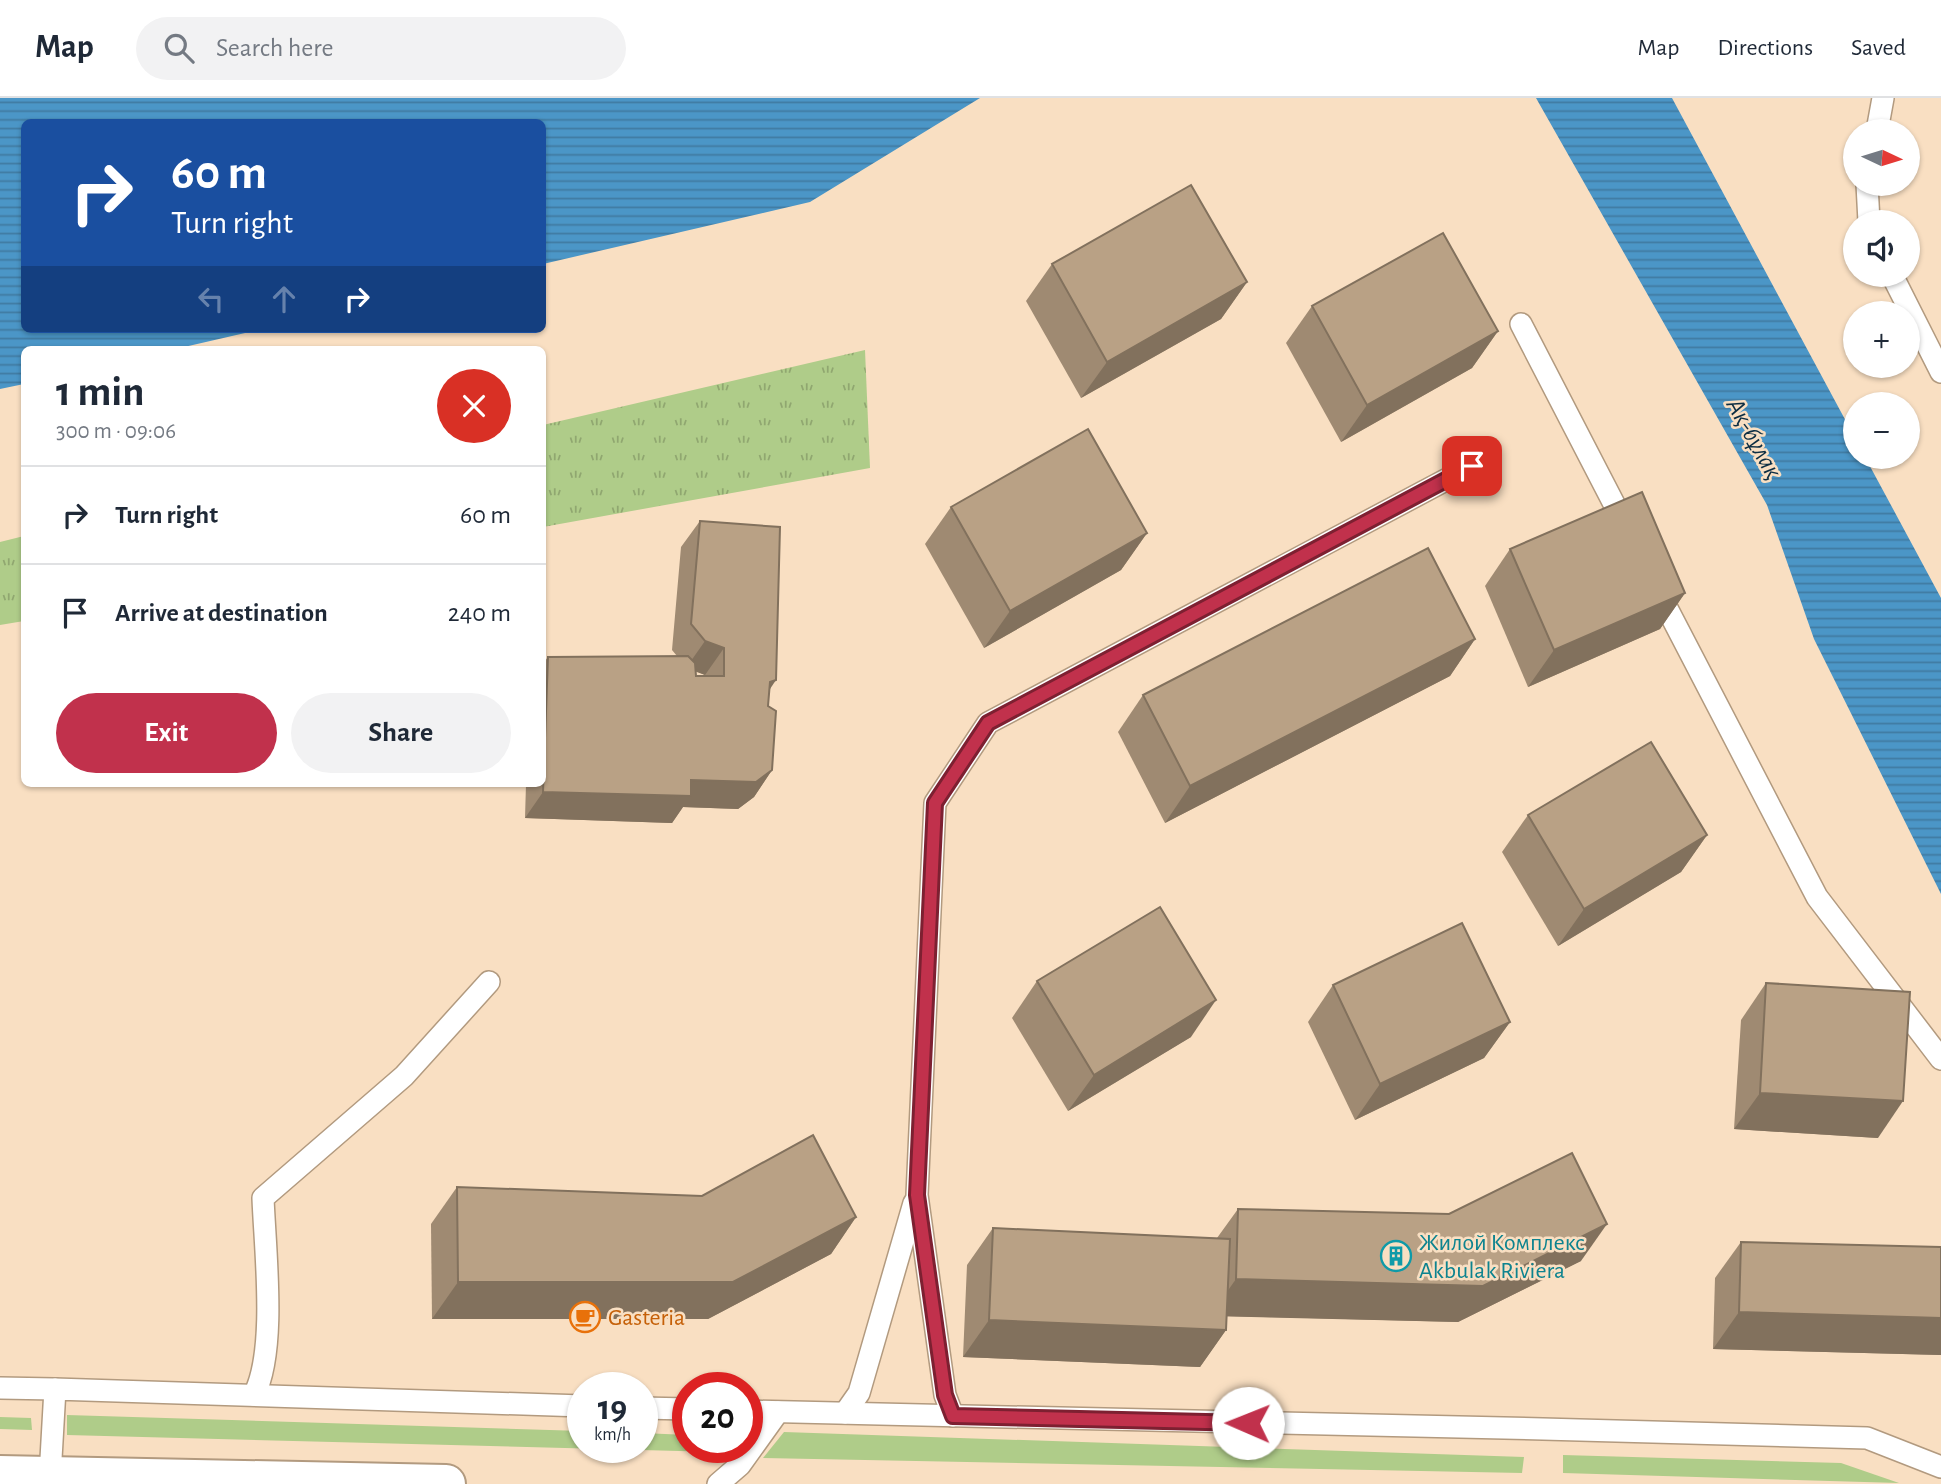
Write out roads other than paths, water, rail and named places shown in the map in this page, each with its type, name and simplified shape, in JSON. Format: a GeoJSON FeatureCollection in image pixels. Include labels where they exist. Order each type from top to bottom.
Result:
{"type":"FeatureCollection","features":[{"type":"Feature","properties":{"kind":"main road"},"geometry":{"type":"LineString","coordinates":[[0,1475],[446,1484]]}},
{"type":"Feature","properties":{"kind":"lane"},"geometry":{"type":"LineString","coordinates":[[1880,119],[1884,98]]}},
{"type":"Feature","properties":{"kind":"lane"},"geometry":{"type":"LineString","coordinates":[[1898,287],[1941,372]]}},
{"type":"Feature","properties":{"kind":"lane"},"geometry":{"type":"LineString","coordinates":[[1521,324],[1634,543]]}},
{"type":"Feature","properties":{"kind":"lane"},"geometry":{"type":"LineString","coordinates":[[953,1416],[945,1395],[917,1195],[935,803],[988,723],[1472,466]]}},
{"type":"Feature","properties":{"kind":"lane"},"geometry":{"type":"LineString","coordinates":[[1647,568],[1817,897],[1941,1059]]}},
{"type":"Feature","properties":{"kind":"lane"},"geometry":{"type":"LineString","coordinates":[[254,1395],[262,1378],[268,1323],[263,1198],[404,1076],[489,982]]}},
{"type":"Feature","properties":{"kind":"lane"},"geometry":{"type":"LineString","coordinates":[[845,1413],[859,1392],[917,1195]]}},
{"type":"Feature","properties":{"kind":"lane"},"geometry":{"type":"LineString","coordinates":[[0,1388],[567,1405]]}},
{"type":"Feature","properties":{"kind":"lane"},"geometry":{"type":"LineString","coordinates":[[50,1476],[55,1389]]}},
{"type":"Feature","properties":{"kind":"lane"},"geometry":{"type":"LineString","coordinates":[[763,1412],[1867,1438],[1941,1467]]}},
{"type":"Feature","properties":{"kind":"lane"},"geometry":{"type":"LineString","coordinates":[[718,1484],[740,1465],[778,1412]]}},
{"type":"Feature","properties":{"kind":"water"},"geometry":{"type":"Polygon","coordinates":[[[0,98],[980,98],[810,202],[546,263],[546,119],[21,119],[21,333],[245,333],[188,346],[21,346],[21,385],[0,389],[0,98]]]}},
{"type":"Feature","properties":{"kind":"water","name":"Ақ-бұлақ"},"geometry":{"type":"Polygon","coordinates":[[[1536,98],[1672,98],[1843,416],[1843,469],[1871,469],[1941,598],[1941,894],[1814,639],[1767,505],[1536,98]]]}},
{"type":"Feature","properties":{"kind":"place","name":"Жилой Комплекс Akbulak Riviera"},"geometry":{"type":"Point","coordinates":[1396,1256]}},
{"type":"Feature","properties":{"kind":"place","name":"Gasteria"},"geometry":{"type":"Point","coordinates":[585,1317]}}]}
